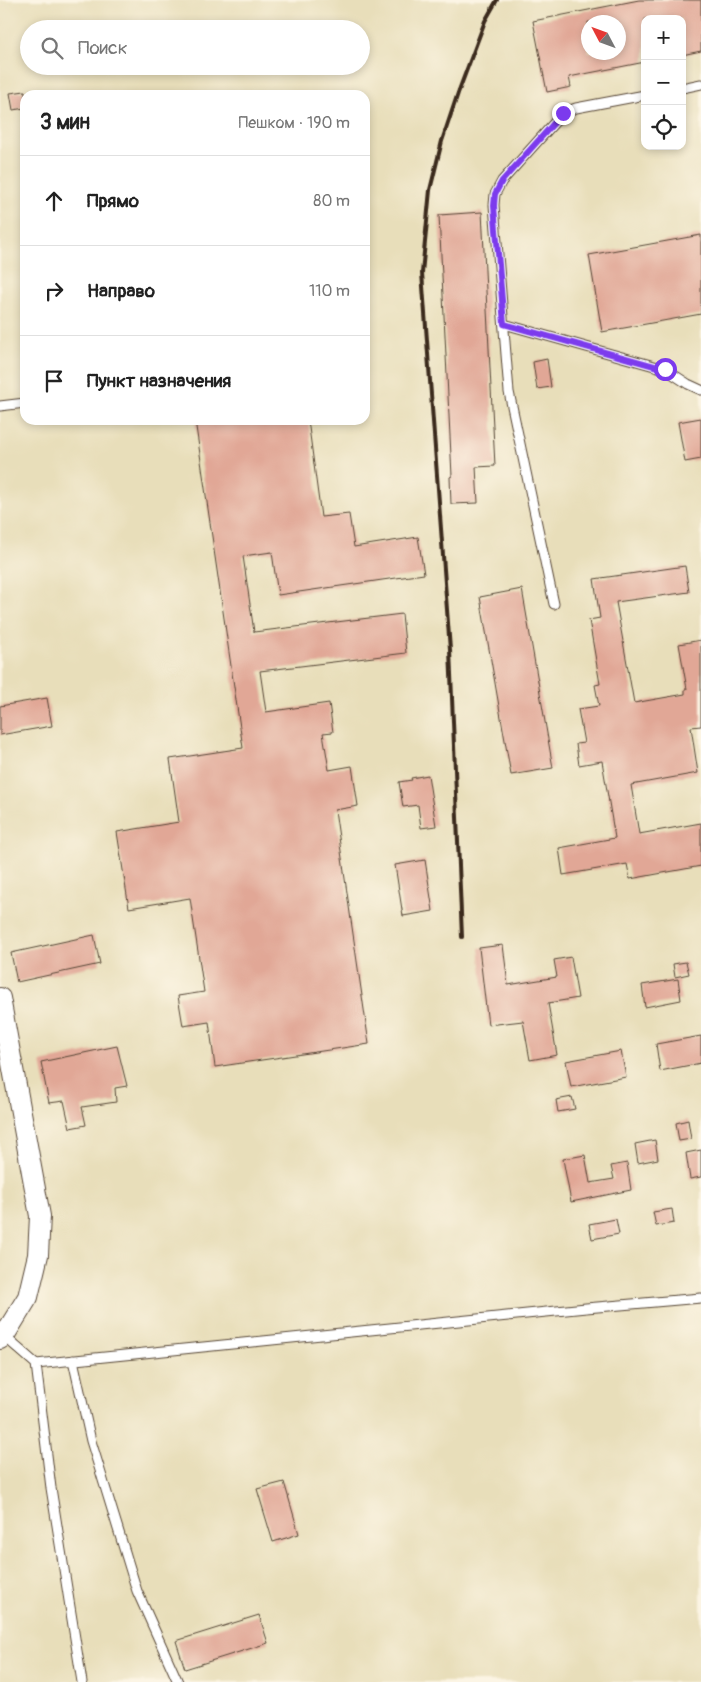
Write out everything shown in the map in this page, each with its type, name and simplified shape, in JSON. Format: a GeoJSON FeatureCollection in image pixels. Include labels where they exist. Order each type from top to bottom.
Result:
{"type":"FeatureCollection","features":[{"type":"Feature","properties":{"kind":"street"},"geometry":{"type":"LineString","coordinates":[[0,998],[40,1216],[38,1256],[28,1297],[2,1337]]}},
{"type":"Feature","properties":{"kind":"lane"},"geometry":{"type":"LineString","coordinates":[[686,87],[701,84]]}},
{"type":"Feature","properties":{"kind":"lane"},"geometry":{"type":"LineString","coordinates":[[554,604],[509,392],[494,206],[495,194],[502,181],[563,113],[576,108],[641,96]]}},
{"type":"Feature","properties":{"kind":"lane"},"geometry":{"type":"LineString","coordinates":[[504,324],[665,369],[701,390]]}},
{"type":"Feature","properties":{"kind":"lane"},"geometry":{"type":"LineString","coordinates":[[0,406],[20,404]]}},
{"type":"Feature","properties":{"kind":"lane"},"geometry":{"type":"LineString","coordinates":[[2,1337],[36,1364],[701,1298]]}},
{"type":"Feature","properties":{"kind":"lane"},"geometry":{"type":"LineString","coordinates":[[73,1360],[91,1441],[137,1592],[178,1682]]}},
{"type":"Feature","properties":{"kind":"lane"},"geometry":{"type":"LineString","coordinates":[[36,1364],[50,1488],[82,1682]]}},
{"type":"Feature","properties":{"kind":"building"},"geometry":{"type":"Polygon","coordinates":[[[639,0],[701,0],[701,51],[686,54],[686,15],[641,15],[641,63],[569,77],[571,87],[547,92],[533,21],[639,0]]]}},
{"type":"Feature","properties":{"kind":"building"},"geometry":{"type":"Polygon","coordinates":[[[20,92],[20,109],[13,110],[10,93],[20,92]]]}},
{"type":"Feature","properties":{"kind":"building"},"geometry":{"type":"Polygon","coordinates":[[[482,212],[495,466],[476,467],[478,503],[451,504],[450,477],[452,476],[439,215],[482,212]]]}},
{"type":"Feature","properties":{"kind":"building"},"geometry":{"type":"Polygon","coordinates":[[[701,235],[701,314],[602,332],[589,255],[701,235]]]}},
{"type":"Feature","properties":{"kind":"building"},"geometry":{"type":"Polygon","coordinates":[[[547,359],[551,387],[537,389],[533,362],[547,359]]]}},
{"type":"Feature","properties":{"kind":"building"},"geometry":{"type":"Polygon","coordinates":[[[701,418],[701,459],[685,462],[678,422],[701,418]]]}},
{"type":"Feature","properties":{"kind":"building"},"geometry":{"type":"Polygon","coordinates":[[[196,425],[309,425],[321,517],[349,514],[354,547],[418,537],[424,574],[278,595],[272,552],[243,556],[254,632],[402,614],[406,653],[260,671],[266,712],[329,703],[333,732],[323,733],[329,770],[352,766],[358,806],[335,810],[369,1044],[215,1067],[209,1022],[183,1026],[178,996],[204,992],[190,898],[129,908],[117,832],[179,822],[170,759],[243,748],[196,425]]]}},
{"type":"Feature","properties":{"kind":"building"},"geometry":{"type":"Polygon","coordinates":[[[685,566],[689,592],[616,602],[634,703],[685,694],[685,689],[687,689],[679,644],[701,640],[701,726],[691,727],[698,773],[631,785],[639,834],[701,823],[701,866],[630,879],[627,864],[563,875],[559,848],[615,838],[602,761],[579,765],[576,744],[584,743],[578,709],[599,706],[595,685],[600,684],[589,620],[600,618],[594,579],[685,566]]]}},
{"type":"Feature","properties":{"kind":"building"},"geometry":{"type":"Polygon","coordinates":[[[522,589],[553,768],[511,775],[480,597],[522,589]]]}},
{"type":"Feature","properties":{"kind":"building"},"geometry":{"type":"Polygon","coordinates":[[[47,698],[52,726],[0,735],[0,706],[47,698]]]}},
{"type":"Feature","properties":{"kind":"building"},"geometry":{"type":"Polygon","coordinates":[[[428,775],[436,826],[421,828],[418,805],[403,807],[399,782],[428,775]]]}},
{"type":"Feature","properties":{"kind":"building"},"geometry":{"type":"Polygon","coordinates":[[[425,860],[433,911],[403,916],[395,865],[425,860]]]}},
{"type":"Feature","properties":{"kind":"building"},"geometry":{"type":"Polygon","coordinates":[[[94,935],[100,964],[17,982],[11,953],[94,935]]]}},
{"type":"Feature","properties":{"kind":"building"},"geometry":{"type":"Polygon","coordinates":[[[503,945],[508,985],[557,977],[554,960],[571,957],[578,998],[548,1003],[557,1055],[530,1060],[523,1021],[488,1025],[479,948],[503,945]]]}},
{"type":"Feature","properties":{"kind":"building"},"geometry":{"type":"Polygon","coordinates":[[[686,962],[689,974],[675,977],[673,964],[686,962]]]}},
{"type":"Feature","properties":{"kind":"building"},"geometry":{"type":"Polygon","coordinates":[[[678,979],[681,1000],[645,1007],[642,985],[678,979]]]}},
{"type":"Feature","properties":{"kind":"building"},"geometry":{"type":"Polygon","coordinates":[[[701,1036],[701,1063],[660,1071],[656,1044],[701,1036]]]}},
{"type":"Feature","properties":{"kind":"building"},"geometry":{"type":"Polygon","coordinates":[[[117,1046],[127,1086],[115,1088],[116,1102],[82,1107],[86,1125],[70,1128],[64,1101],[49,1103],[41,1062],[117,1046]]]}},
{"type":"Feature","properties":{"kind":"building"},"geometry":{"type":"Polygon","coordinates":[[[621,1051],[626,1077],[571,1087],[566,1061],[621,1051]]]}},
{"type":"Feature","properties":{"kind":"building"},"geometry":{"type":"Polygon","coordinates":[[[572,1097],[575,1109],[558,1112],[556,1100],[572,1097]]]}},
{"type":"Feature","properties":{"kind":"building"},"geometry":{"type":"Polygon","coordinates":[[[688,1120],[691,1139],[679,1141],[676,1123],[688,1120]]]}},
{"type":"Feature","properties":{"kind":"building"},"geometry":{"type":"Polygon","coordinates":[[[655,1140],[658,1159],[638,1163],[635,1144],[655,1140]]]}},
{"type":"Feature","properties":{"kind":"building"},"geometry":{"type":"Polygon","coordinates":[[[701,1150],[701,1177],[690,1179],[686,1153],[701,1150]]]}},
{"type":"Feature","properties":{"kind":"building"},"geometry":{"type":"Polygon","coordinates":[[[585,1155],[590,1183],[614,1179],[611,1166],[627,1163],[631,1190],[571,1202],[563,1159],[585,1155]]]}},
{"type":"Feature","properties":{"kind":"building"},"geometry":{"type":"Polygon","coordinates":[[[672,1209],[674,1223],[656,1226],[653,1212],[672,1209]]]}},
{"type":"Feature","properties":{"kind":"building"},"geometry":{"type":"Polygon","coordinates":[[[616,1219],[619,1234],[592,1239],[589,1224],[616,1219]]]}},
{"type":"Feature","properties":{"kind":"building"},"geometry":{"type":"Polygon","coordinates":[[[284,1482],[299,1534],[273,1542],[257,1489],[284,1482]]]}},
{"type":"Feature","properties":{"kind":"building"},"geometry":{"type":"Polygon","coordinates":[[[259,1615],[268,1643],[185,1669],[176,1641],[259,1615]]]}},
{"type":"Feature","properties":{"kind":"railway"},"geometry":{"type":"LineString","coordinates":[[462,937],[450,650],[422,273],[430,190],[442,141],[485,21],[497,0]]}},
{"type":"Feature","properties":{"kind":"route"},"geometry":{"type":"LineString","coordinates":[[563,113],[502,181],[495,194],[494,206],[504,324],[665,369]]}}]}
